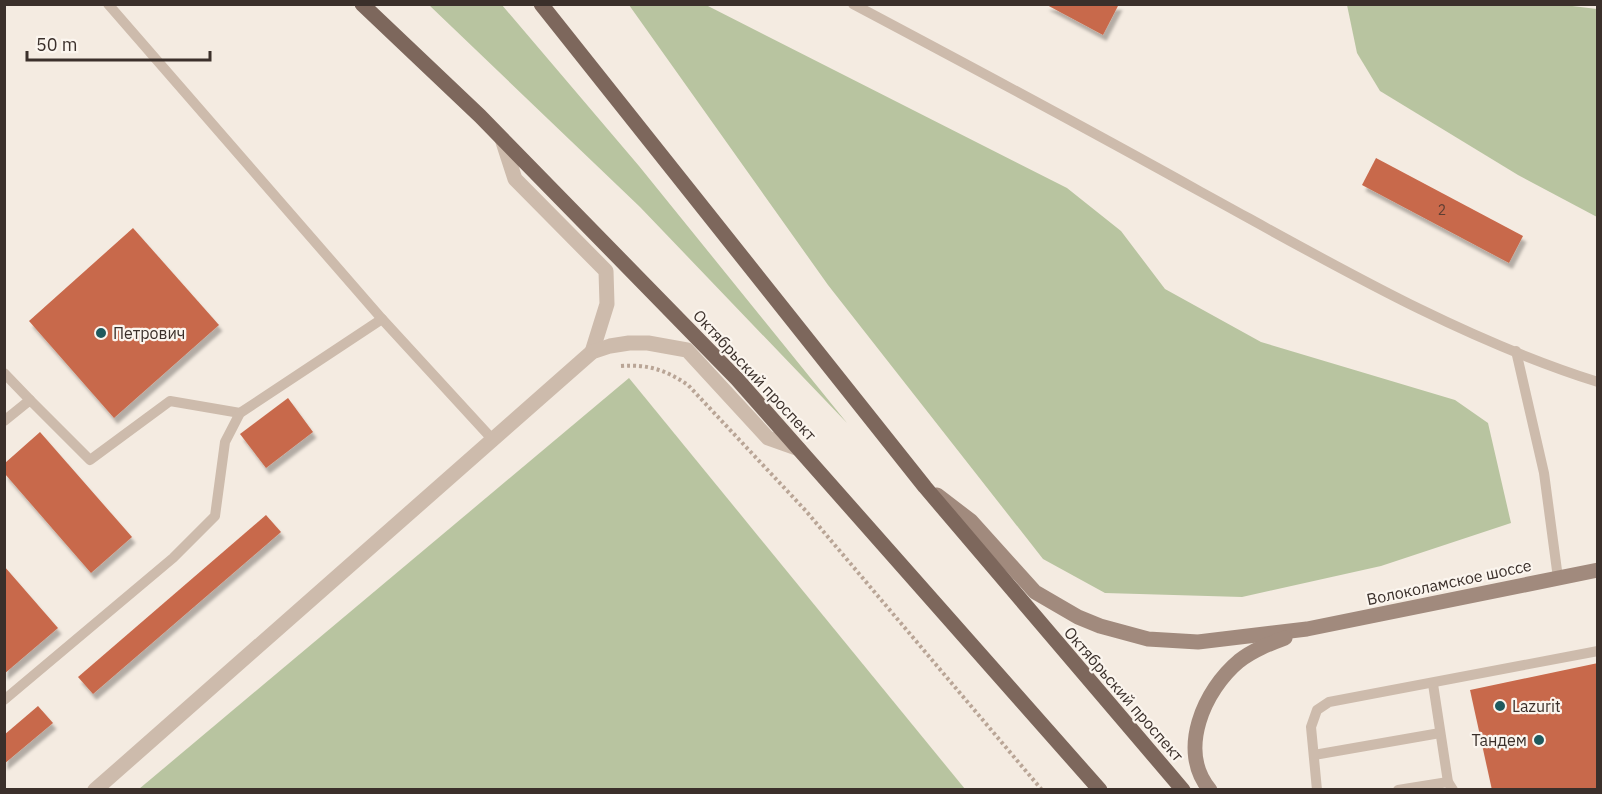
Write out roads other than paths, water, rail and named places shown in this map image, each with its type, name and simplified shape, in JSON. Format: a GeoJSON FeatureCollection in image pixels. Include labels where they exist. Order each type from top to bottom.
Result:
{"type":"FeatureCollection","features":[{"type":"Feature","properties":{"kind":"main road","name":"Октябрьский проспект"},"geometry":{"type":"LineString","coordinates":[[363,4],[502,139],[737,379],[1100,789]]}},
{"type":"Feature","properties":{"kind":"main road","name":"Октябрьский проспект"},"geometry":{"type":"LineString","coordinates":[[542,4],[925,487],[1183,789]]}},
{"type":"Feature","properties":{"kind":"main road","name":"Волоколамское шоссе"},"geometry":{"type":"LineString","coordinates":[[925,487],[971,521],[1035,592],[1078,617],[1100,626],[1148,639],[1198,642],[1307,629],[1598,570]]}},
{"type":"Feature","properties":{"kind":"main road","name":"Волоколамское шоссе"},"geometry":{"type":"LineString","coordinates":[[1210,789],[1200,778],[1194,756],[1197,730],[1212,692],[1229,671],[1249,654],[1307,629]]}},
{"type":"Feature","properties":{"kind":"street"},"geometry":{"type":"LineString","coordinates":[[502,139],[515,179],[606,271],[607,304],[592,352]]}},
{"type":"Feature","properties":{"kind":"street"},"geometry":{"type":"LineString","coordinates":[[95,789],[494,441],[592,352],[629,343],[648,343],[687,350],[768,438],[799,449]]}},
{"type":"Feature","properties":{"kind":"lane"},"geometry":{"type":"LineString","coordinates":[[108,4],[382,319],[494,441]]}},
{"type":"Feature","properties":{"kind":"lane"},"geometry":{"type":"LineString","coordinates":[[854,4],[1339,268],[1516,351],[1562,371],[1598,382]]}},
{"type":"Feature","properties":{"kind":"lane"},"geometry":{"type":"LineString","coordinates":[[4,700],[173,558],[215,516],[225,442],[240,413],[382,319]]}},
{"type":"Feature","properties":{"kind":"lane"},"geometry":{"type":"LineString","coordinates":[[1516,351],[1544,473],[1558,578]]}},
{"type":"Feature","properties":{"kind":"lane"},"geometry":{"type":"LineString","coordinates":[[4,373],[90,460],[170,401],[240,413]]}},
{"type":"Feature","properties":{"kind":"lane"},"geometry":{"type":"LineString","coordinates":[[4,421],[30,400]]}},
{"type":"Feature","properties":{"kind":"lane"},"geometry":{"type":"LineString","coordinates":[[1317,789],[1311,727],[1317,710],[1329,702],[1598,651]]}},
{"type":"Feature","properties":{"kind":"lane"},"geometry":{"type":"LineString","coordinates":[[1398,789],[1450,786],[1433,684]]}},
{"type":"Feature","properties":{"kind":"lane"},"geometry":{"type":"LineString","coordinates":[[1314,755],[1440,733]]}},
{"type":"Feature","properties":{"kind":"place","name":"Петрович"},"geometry":{"type":"Point","coordinates":[101,333]}},
{"type":"Feature","properties":{"kind":"place","name":"Lazurit"},"geometry":{"type":"Point","coordinates":[1500,706]}},
{"type":"Feature","properties":{"kind":"place","name":"Тандем"},"geometry":{"type":"Point","coordinates":[1539,740]}}]}
